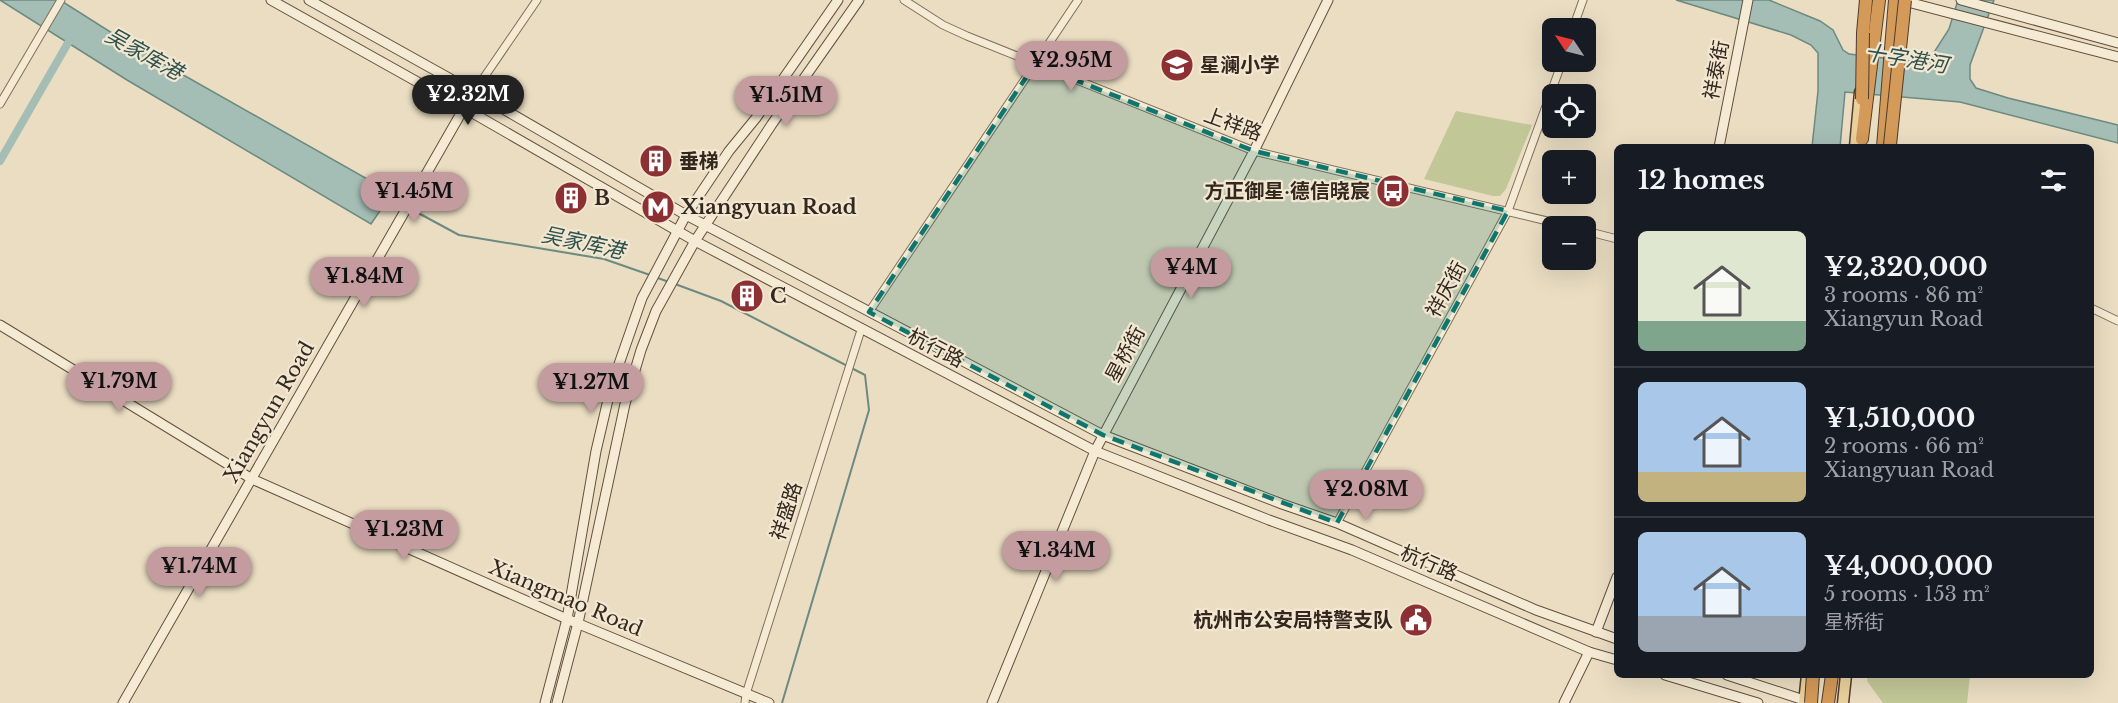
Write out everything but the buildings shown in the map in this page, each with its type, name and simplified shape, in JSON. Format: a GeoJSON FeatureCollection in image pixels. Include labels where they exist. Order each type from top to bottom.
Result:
{"type":"FeatureCollection","features":[{"type":"Feature","properties":{"kind":"highway"},"geometry":{"type":"LineString","coordinates":[[1859,144],[1866,0]]}},
{"type":"Feature","properties":{"kind":"highway"},"geometry":{"type":"LineString","coordinates":[[1859,144],[1879,0]]}},
{"type":"Feature","properties":{"kind":"highway"},"geometry":{"type":"LineString","coordinates":[[1887,144],[1898,0]]}},
{"type":"Feature","properties":{"kind":"highway"},"geometry":{"type":"LineString","coordinates":[[1887,144],[1905,0]]}},
{"type":"Feature","properties":{"kind":"highway"},"geometry":{"type":"LineString","coordinates":[[1808,703],[1812,678]]}},
{"type":"Feature","properties":{"kind":"highway"},"geometry":{"type":"LineString","coordinates":[[1828,703],[1832,678]]}},
{"type":"Feature","properties":{"kind":"main road","name":"杭行路"},"geometry":{"type":"LineString","coordinates":[[271,0],[465,108],[695,241],[1095,451],[1269,520],[1352,550],[1589,652],[1614,659]]}},
{"type":"Feature","properties":{"kind":"main road","name":"杭行路"},"geometry":{"type":"LineString","coordinates":[[309,0],[474,92],[686,215],[1103,435],[1337,523],[1536,610],[1614,638]]}},
{"type":"Feature","properties":{"kind":"main road"},"geometry":{"type":"LineString","coordinates":[[546,703],[567,619],[596,451],[611,387],[642,298],[686,215],[729,151],[756,118],[838,0]]}},
{"type":"Feature","properties":{"kind":"main road"},"geometry":{"type":"LineString","coordinates":[[558,703],[578,623],[625,404],[641,350],[656,311],[705,225],[859,0]]}},
{"type":"Feature","properties":{"kind":"main road","name":"星桥街"},"geometry":{"type":"LineString","coordinates":[[992,703],[1095,451],[1254,151],[1328,0]]}},
{"type":"Feature","properties":{"kind":"main road","name":"祥泰街"},"geometry":{"type":"LineString","coordinates":[[1720,144],[1748,0]]}},
{"type":"Feature","properties":{"kind":"main road"},"geometry":{"type":"LineString","coordinates":[[1859,144],[1864,48],[1872,0]]}},
{"type":"Feature","properties":{"kind":"main road"},"geometry":{"type":"LineString","coordinates":[[1887,144],[1898,0],[2118,57]]}},
{"type":"Feature","properties":{"kind":"main road"},"geometry":{"type":"LineString","coordinates":[[1962,0],[2118,43]]}},
{"type":"Feature","properties":{"kind":"main road","name":"Xiangyun Road"},"geometry":{"type":"LineString","coordinates":[[123,703],[465,108]]}},
{"type":"Feature","properties":{"kind":"main road","name":"Xiangmao Road"},"geometry":{"type":"LineString","coordinates":[[0,325],[252,479],[745,698],[757,698],[769,703]]}},
{"type":"Feature","properties":{"kind":"main road"},"geometry":{"type":"LineString","coordinates":[[1596,632],[1614,585]]}},
{"type":"Feature","properties":{"kind":"main road"},"geometry":{"type":"LineString","coordinates":[[1564,703],[1589,652]]}},
{"type":"Feature","properties":{"kind":"main road"},"geometry":{"type":"LineString","coordinates":[[1675,678],[1758,703]]}},
{"type":"Feature","properties":{"kind":"main road"},"geometry":{"type":"LineString","coordinates":[[1736,678],[1808,703],[1807,678]]}},
{"type":"Feature","properties":{"kind":"main road"},"geometry":{"type":"LineString","coordinates":[[1843,703],[1846,678]]}},
{"type":"Feature","properties":{"kind":"street"},"geometry":{"type":"LineString","coordinates":[[0,104],[61,0]]}},
{"type":"Feature","properties":{"kind":"street"},"geometry":{"type":"LineString","coordinates":[[474,92],[537,0]]}},
{"type":"Feature","properties":{"kind":"street","name":"上祥路"},"geometry":{"type":"LineString","coordinates":[[904,0],[951,29],[1254,151],[1542,220]]}},
{"type":"Feature","properties":{"kind":"street"},"geometry":{"type":"LineString","coordinates":[[869,312],[1078,0]]}},
{"type":"Feature","properties":{"kind":"street"},"geometry":{"type":"LineString","coordinates":[[1577,18],[1583,0]]}},
{"type":"Feature","properties":{"kind":"street","name":"祥庆街"},"geometry":{"type":"LineString","coordinates":[[1337,523],[1508,211],[1558,72]]}},
{"type":"Feature","properties":{"kind":"street"},"geometry":{"type":"LineString","coordinates":[[1596,234],[1614,238]]}},
{"type":"Feature","properties":{"kind":"street"},"geometry":{"type":"LineString","coordinates":[[2094,309],[2118,321]]}},
{"type":"Feature","properties":{"kind":"street","name":"祥盛路"},"geometry":{"type":"LineString","coordinates":[[745,698],[861,330]]}},
{"type":"Feature","properties":{"kind":"highlighted area"},"geometry":{"type":"Polygon","coordinates":[[[1035,64],[1254,151],[1508,211],[1337,523],[1103,435],[869,312],[1035,64]]]}},
{"type":"Feature","properties":{"kind":"green space"},"geometry":{"type":"Polygon","coordinates":[[[1456,111],[1532,125],[1506,189],[1500,196],[1424,179],[1456,111]]]}},
{"type":"Feature","properties":{"kind":"green space"},"geometry":{"type":"Polygon","coordinates":[[[1868,678],[1970,678],[1967,703],[1883,703],[1867,681],[1868,678]]]}},
{"type":"Feature","properties":{"kind":"water"},"geometry":{"type":"Polygon","coordinates":[[[0,0],[60,0],[134,47],[392,193],[371,224],[127,80],[0,0]]]}},
{"type":"Feature","properties":{"kind":"water"},"geometry":{"type":"Polygon","coordinates":[[[1676,0],[1769,0],[1820,21],[1833,30],[1843,50],[1849,54],[1919,62],[1933,54],[1949,29],[1958,0],[1994,0],[1970,65],[1970,79],[1976,88],[2118,125],[2118,143],[1960,102],[1845,92],[1840,144],[1812,144],[1818,91],[1818,53],[1811,45],[1791,35],[1676,0]]]}},
{"type":"Feature","properties":{"kind":"waterway"},"geometry":{"type":"LineString","coordinates":[[0,161],[72,36]]}},
{"type":"Feature","properties":{"kind":"waterway","name":"吴家库港"},"geometry":{"type":"LineString","coordinates":[[387,198],[404,205]]}},
{"type":"Feature","properties":{"kind":"waterway","name":"吴家库港"},"geometry":{"type":"LineString","coordinates":[[409,208],[459,235],[604,259],[650,275]]}},
{"type":"Feature","properties":{"kind":"waterway","name":"吴家库港"},"geometry":{"type":"LineString","coordinates":[[655,277],[669,282]]}},
{"type":"Feature","properties":{"kind":"waterway","name":"吴家库港"},"geometry":{"type":"LineString","coordinates":[[675,284],[721,301],[865,375],[869,410],[782,703]]}},
{"type":"Feature","properties":{"kind":"place","name":"星澜小学"},"geometry":{"type":"Point","coordinates":[1177,65]}},
{"type":"Feature","properties":{"kind":"place","name":"垂梯"},"geometry":{"type":"Point","coordinates":[656,161]}},
{"type":"Feature","properties":{"kind":"place","name":"方正御星·德信晓宸"},"geometry":{"type":"Point","coordinates":[1393,191]}},
{"type":"Feature","properties":{"kind":"place","name":"B"},"geometry":{"type":"Point","coordinates":[571,198]}},
{"type":"Feature","properties":{"kind":"place","name":"Xiangyuan Road"},"geometry":{"type":"Point","coordinates":[658,207]}},
{"type":"Feature","properties":{"kind":"place","name":"C"},"geometry":{"type":"Point","coordinates":[747,296]}},
{"type":"Feature","properties":{"kind":"place","name":"杭州市公安局特警支队"},"geometry":{"type":"Point","coordinates":[1416,620]}},
{"type":"Feature","properties":{"kind":"water label","name":"十字港河"},"geometry":{"type":"Point","coordinates":[1906,59]}}]}
